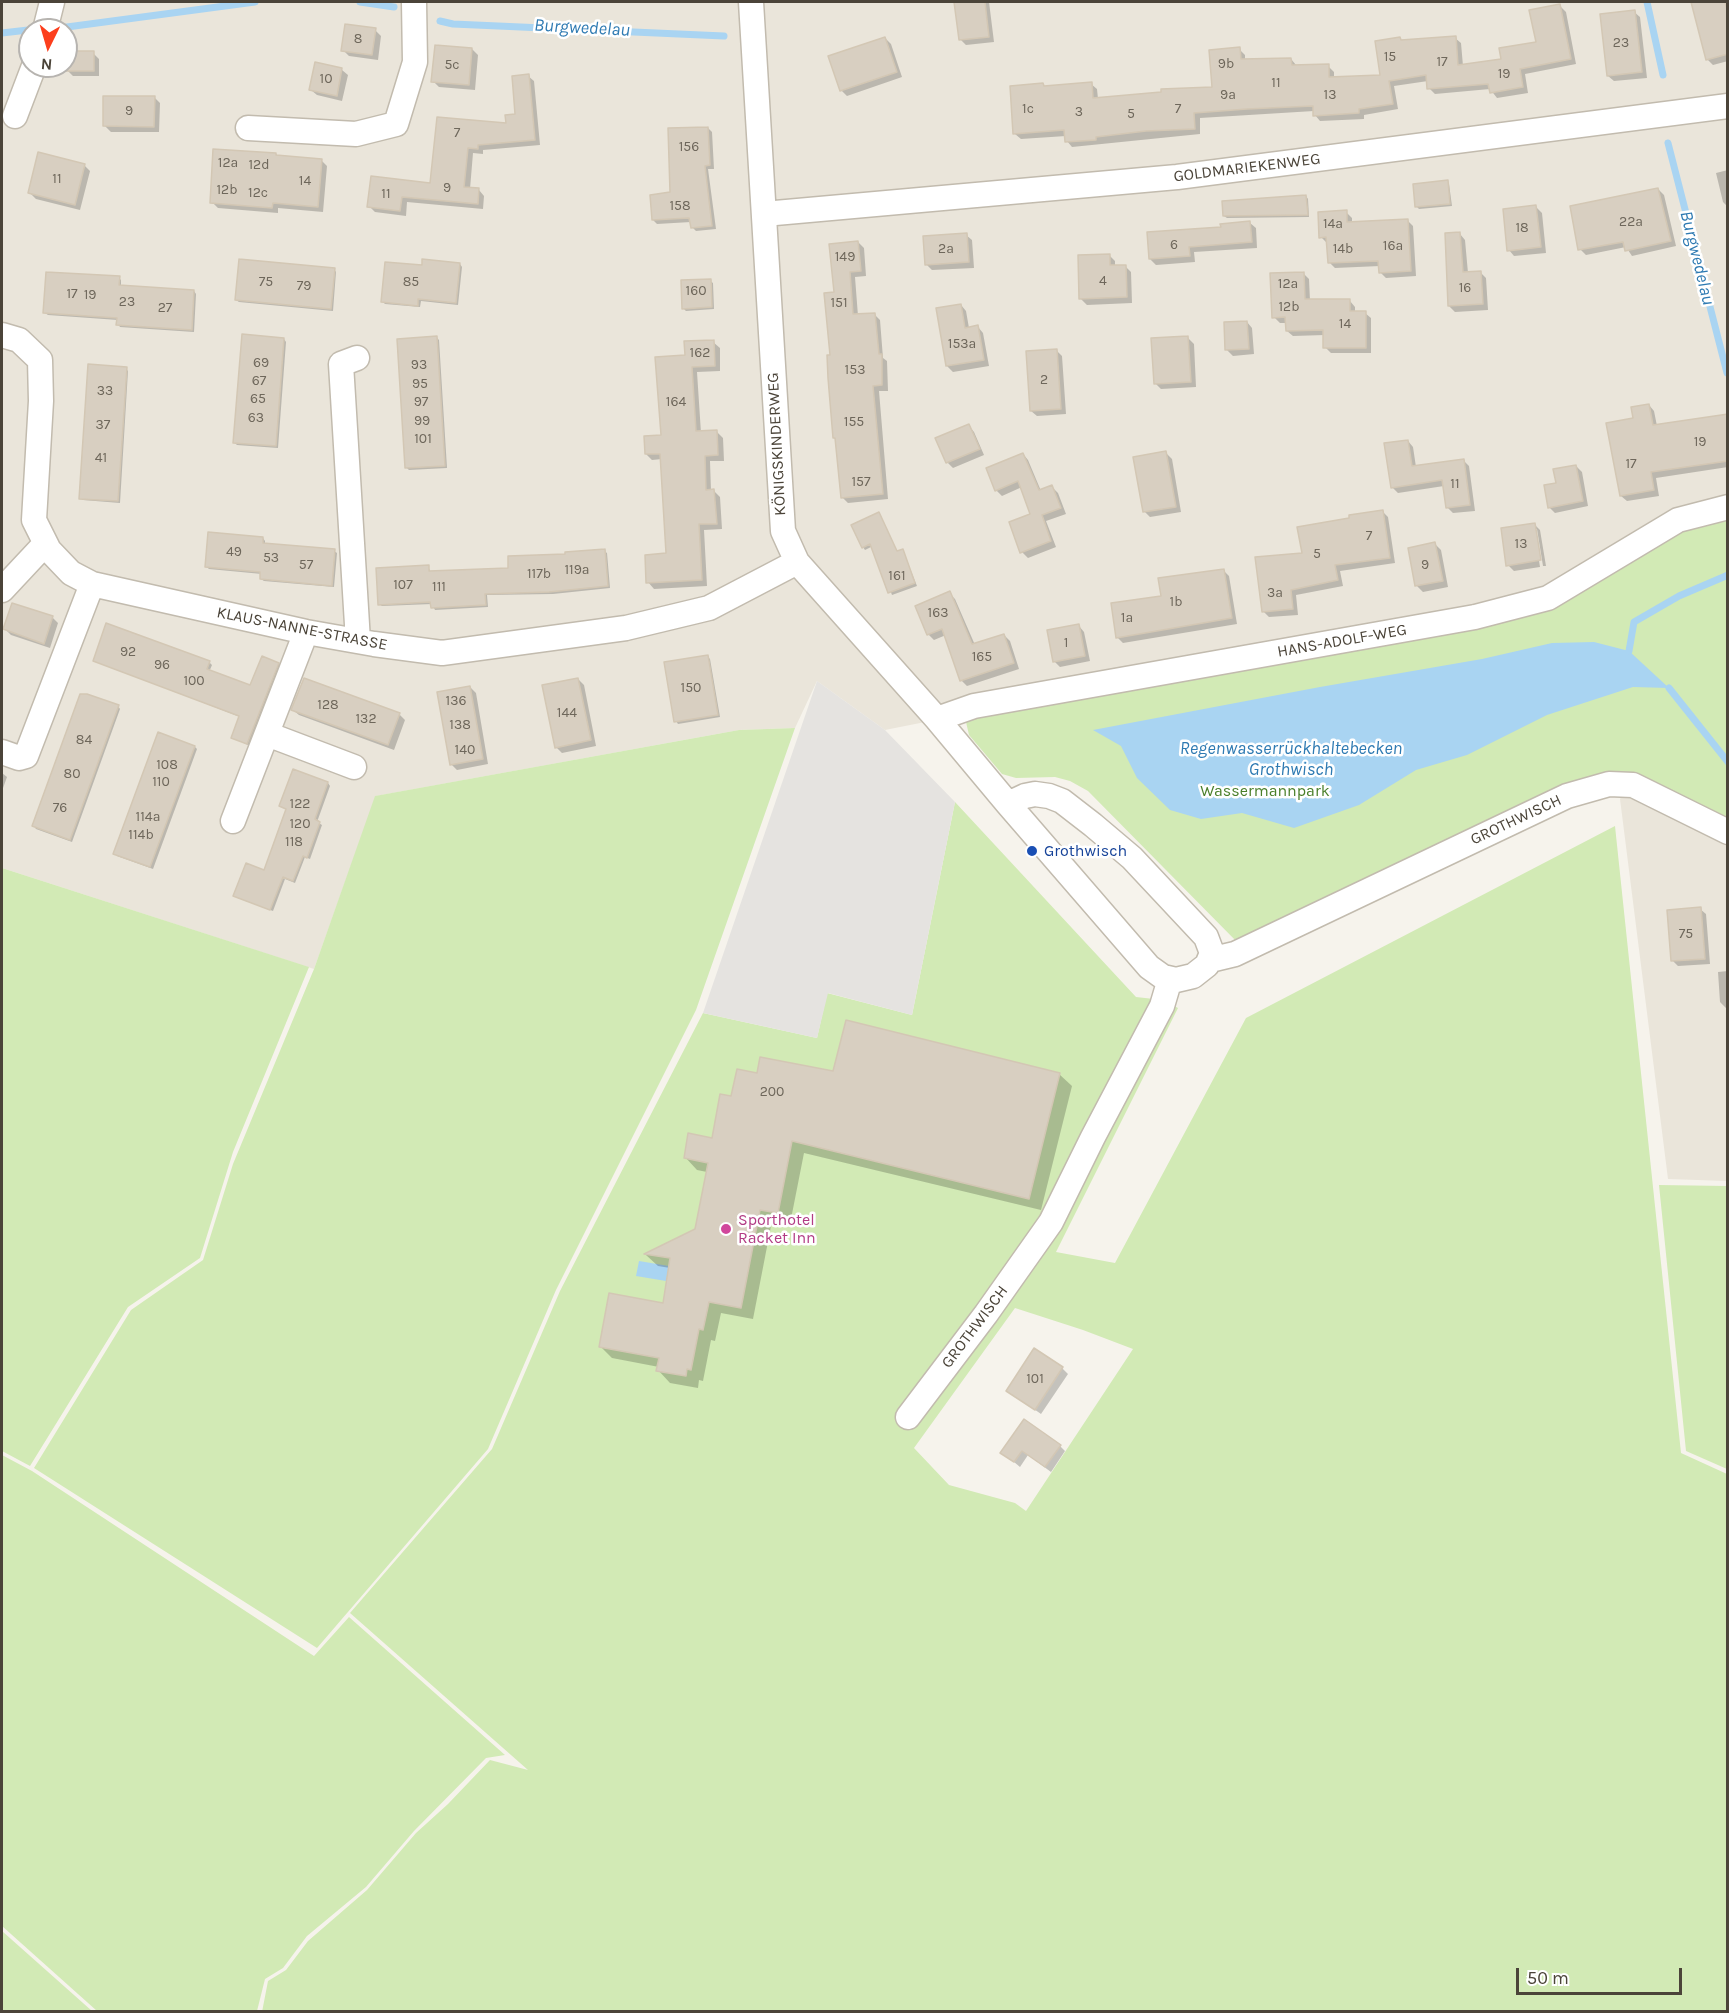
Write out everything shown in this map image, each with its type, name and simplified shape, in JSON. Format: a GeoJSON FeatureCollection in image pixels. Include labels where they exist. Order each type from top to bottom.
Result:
{"type":"FeatureCollection","features":[{"type":"Feature","properties":{"kind":"street"},"geometry":{"type":"LineString","coordinates":[[48,18],[52,2]]}},
{"type":"Feature","properties":{"kind":"street"},"geometry":{"type":"LineString","coordinates":[[248,128],[356,134],[396,124],[416,62],[414,2]]}},
{"type":"Feature","properties":{"kind":"street","name":"KÖNIGSKINDERWEG"},"geometry":{"type":"LineString","coordinates":[[751,2],[783,531],[797,562],[937,719],[1149,966],[1170,980]]}},
{"type":"Feature","properties":{"kind":"street"},"geometry":{"type":"LineString","coordinates":[[15,116],[29,78]]}},
{"type":"Feature","properties":{"kind":"street","name":"GOLDMARIEKENWEG"},"geometry":{"type":"LineString","coordinates":[[764,214],[1177,177],[1728,106]]}},
{"type":"Feature","properties":{"kind":"street","name":"KLAUS-NANNE-STRASSE"},"geometry":{"type":"LineString","coordinates":[[2,335],[19,339],[40,360],[41,401],[34,520],[49,550],[71,573],[92,584],[306,632],[442,653],[626,628],[709,608],[797,562]]}},
{"type":"Feature","properties":{"kind":"street"},"geometry":{"type":"LineString","coordinates":[[357,358],[341,364],[358,641]]}},
{"type":"Feature","properties":{"kind":"street","name":"HANS-ADOLF-WEG"},"geometry":{"type":"LineString","coordinates":[[937,719],[974,706],[1475,617],[1548,598],[1678,520],[1728,507]]}},
{"type":"Feature","properties":{"kind":"street"},"geometry":{"type":"LineString","coordinates":[[2,590],[45,543]]}},
{"type":"Feature","properties":{"kind":"street"},"geometry":{"type":"LineString","coordinates":[[2,752],[19,758],[26,756],[92,584]]}},
{"type":"Feature","properties":{"kind":"street"},"geometry":{"type":"LineString","coordinates":[[233,821],[306,632]]}},
{"type":"Feature","properties":{"kind":"street"},"geometry":{"type":"LineString","coordinates":[[267,734],[354,766]]}},
{"type":"Feature","properties":{"kind":"street","name":"GROTHWISCH"},"geometry":{"type":"LineString","coordinates":[[1210,960],[1235,954],[1568,796],[1609,784],[1633,785],[1728,832]]}},
{"type":"Feature","properties":{"kind":"street"},"geometry":{"type":"LineString","coordinates":[[1008,804],[1016,799],[1035,794],[1062,801],[1132,858],[1195,924],[1210,945],[1212,953],[1210,960],[1202,971],[1193,976],[1170,980]]}},
{"type":"Feature","properties":{"kind":"street","name":"GROTHWISCH"},"geometry":{"type":"LineString","coordinates":[[908,1417],[987,1314],[1051,1222],[1162,1006],[1170,980]]}},
{"type":"Feature","properties":{"kind":"shaded area"},"geometry":{"type":"Polygon","coordinates":[[[2,2],[1727,2],[1727,500],[1548,598],[885,730],[817,681],[795,728],[739,730],[376,796],[314,969],[2,868],[2,2]]]}},
{"type":"Feature","properties":{"kind":"shaded area"},"geometry":{"type":"Polygon","coordinates":[[[817,681],[885,730],[955,802],[912,1015],[828,993],[817,1038],[703,1013],[817,681]]]}},
{"type":"Feature","properties":{"kind":"shaded area"},"geometry":{"type":"Polygon","coordinates":[[[1627,784],[1727,828],[1727,1181],[1668,1179],[1620,799],[1627,784]]]}},
{"type":"Feature","properties":{"kind":"green space","name":"Wassermannpark"},"geometry":{"type":"Polygon","coordinates":[[[1727,517],[1727,828],[1596,778],[1551,790],[1238,943],[1088,791],[1070,781],[1055,777],[1016,778],[1002,774],[969,735],[966,722],[976,713],[1547,604],[1684,529],[1727,517]]]}},
{"type":"Feature","properties":{"kind":"green space"},"geometry":{"type":"Polygon","coordinates":[[[795,728],[696,1010],[556,1290],[488,1449],[317,1648],[34,1468],[131,1310],[203,1260],[233,1164],[314,969],[375,796],[739,730],[795,728]]]}},
{"type":"Feature","properties":{"kind":"green space"},"geometry":{"type":"Polygon","coordinates":[[[955,802],[1136,997],[1163,1000],[1178,1008],[1056,1252],[1115,1263],[1246,1018],[1615,826],[1681,1453],[1727,1474],[1727,2011],[262,2012],[268,1981],[286,1970],[308,1941],[367,1890],[416,1833],[448,1804],[490,1760],[528,1770],[350,1613],[492,1449],[560,1291],[703,1013],[817,1038],[827,993],[912,1015],[955,802]],[[1015,1308],[914,1448],[949,1485],[1015,1503],[1026,1511],[1133,1349],[1015,1308]]]}},
{"type":"Feature","properties":{"kind":"green space"},"geometry":{"type":"Polygon","coordinates":[[[2,868],[309,967],[233,1152],[200,1258],[128,1307],[30,1466],[2,1451],[2,868]]]}},
{"type":"Feature","properties":{"kind":"green space"},"geometry":{"type":"Polygon","coordinates":[[[1659,1185],[1727,1186],[1727,1469],[1686,1451],[1659,1185]]]}},
{"type":"Feature","properties":{"kind":"green space"},"geometry":{"type":"Polygon","coordinates":[[[2,1455],[32,1471],[314,1656],[349,1617],[505,1755],[486,1758],[414,1831],[366,1887],[307,1936],[283,1968],[265,1979],[257,2011],[97,2011],[2,1926],[2,1455]]]}},
{"type":"Feature","properties":{"kind":"green space"},"geometry":{"type":"Polygon","coordinates":[[[2,1931],[92,2011],[2,2011],[2,1931]]]}},
{"type":"Feature","properties":{"kind":"water","name":"Regenwasserrückhaltebecken Grothwisch"},"geometry":{"type":"Polygon","coordinates":[[[1594,642],[1629,651],[1669,688],[1633,687],[1547,715],[1467,755],[1416,770],[1359,805],[1294,828],[1242,813],[1201,819],[1170,810],[1137,778],[1121,746],[1093,730],[1482,659],[1552,643],[1594,642]]]}},
{"type":"Feature","properties":{"kind":"water"},"geometry":{"type":"Polygon","coordinates":[[[639,1261],[669,1266],[666,1281],[636,1276],[639,1261]]]}},
{"type":"Feature","properties":{"kind":"building"},"geometry":{"type":"Polygon","coordinates":[[[954,2],[985,2],[989,37],[959,40],[954,2]]]}},
{"type":"Feature","properties":{"kind":"building"},"geometry":{"type":"Polygon","coordinates":[[[1691,2],[1725,2],[1728,13],[1728,54],[1706,60],[1691,2]]]}},
{"type":"Feature","properties":{"kind":"building"},"geometry":{"type":"Polygon","coordinates":[[[1560,4],[1571,59],[1520,69],[1523,87],[1490,93],[1488,84],[1427,89],[1426,75],[1389,81],[1393,104],[1359,109],[1359,113],[1313,116],[1313,106],[1194,113],[1195,129],[1146,131],[1096,137],[1096,140],[1065,142],[1064,130],[1013,134],[1010,86],[1092,82],[1093,98],[1161,92],[1161,89],[1212,87],[1209,50],[1240,47],[1241,59],[1291,58],[1292,65],[1329,64],[1329,77],[1380,75],[1375,41],[1400,37],[1401,40],[1456,36],[1458,65],[1501,59],[1499,48],[1536,42],[1529,10],[1560,4]]]}},
{"type":"Feature","properties":{"kind":"building"},"geometry":{"type":"Polygon","coordinates":[[[1635,10],[1642,72],[1607,76],[1600,14],[1635,10]]]}},
{"type":"Feature","properties":{"kind":"building"},"geometry":{"type":"Polygon","coordinates":[[[345,24],[376,28],[372,55],[341,51],[345,24]]]}},
{"type":"Feature","properties":{"kind":"building"},"geometry":{"type":"Polygon","coordinates":[[[885,37],[897,72],[840,91],[828,56],[885,37]]]}},
{"type":"Feature","properties":{"kind":"building"},"geometry":{"type":"Polygon","coordinates":[[[435,45],[472,48],[469,85],[431,82],[435,45]]]}},
{"type":"Feature","properties":{"kind":"building"},"geometry":{"type":"Polygon","coordinates":[[[78,51],[94,51],[94,71],[78,71],[78,51]]]}},
{"type":"Feature","properties":{"kind":"building"},"geometry":{"type":"Polygon","coordinates":[[[315,62],[342,68],[337,96],[309,90],[315,62]]]}},
{"type":"Feature","properties":{"kind":"building"},"geometry":{"type":"Polygon","coordinates":[[[529,74],[535,140],[478,145],[478,149],[468,148],[464,187],[479,188],[478,204],[402,197],[400,211],[367,207],[371,176],[430,183],[437,117],[506,123],[505,115],[515,114],[512,76],[529,74]]]}},
{"type":"Feature","properties":{"kind":"building"},"geometry":{"type":"Polygon","coordinates":[[[103,96],[155,96],[154,127],[103,126],[103,96]]]}},
{"type":"Feature","properties":{"kind":"building"},"geometry":{"type":"Polygon","coordinates":[[[708,127],[710,165],[705,166],[712,226],[691,228],[689,218],[652,220],[650,195],[670,192],[668,128],[708,127]]]}},
{"type":"Feature","properties":{"kind":"building"},"geometry":{"type":"Polygon","coordinates":[[[213,149],[322,159],[318,207],[273,203],[272,208],[210,203],[213,149]]]}},
{"type":"Feature","properties":{"kind":"building"},"geometry":{"type":"Polygon","coordinates":[[[38,152],[85,164],[75,205],[28,193],[38,152]]]}},
{"type":"Feature","properties":{"kind":"building"},"geometry":{"type":"Polygon","coordinates":[[[1448,180],[1450,204],[1415,207],[1413,184],[1448,180]]]}},
{"type":"Feature","properties":{"kind":"building"},"geometry":{"type":"Polygon","coordinates":[[[1658,188],[1671,241],[1625,251],[1623,242],[1578,250],[1570,206],[1658,188]]]}},
{"type":"Feature","properties":{"kind":"building"},"geometry":{"type":"Polygon","coordinates":[[[1306,195],[1308,215],[1223,216],[1222,201],[1306,195]]]}},
{"type":"Feature","properties":{"kind":"building"},"geometry":{"type":"Polygon","coordinates":[[[1536,205],[1541,247],[1507,251],[1503,209],[1536,205]]]}},
{"type":"Feature","properties":{"kind":"building"},"geometry":{"type":"Polygon","coordinates":[[[1347,210],[1347,222],[1408,219],[1411,271],[1379,273],[1378,261],[1328,263],[1326,237],[1319,238],[1318,212],[1347,210]]]}},
{"type":"Feature","properties":{"kind":"building"},"geometry":{"type":"Polygon","coordinates":[[[1250,221],[1252,242],[1189,247],[1190,256],[1149,259],[1147,232],[1221,227],[1220,224],[1250,221]]]}},
{"type":"Feature","properties":{"kind":"building"},"geometry":{"type":"Polygon","coordinates":[[[1460,232],[1463,272],[1481,271],[1483,304],[1448,306],[1445,233],[1460,232]]]}},
{"type":"Feature","properties":{"kind":"building"},"geometry":{"type":"Polygon","coordinates":[[[967,233],[969,262],[925,265],[923,236],[967,233]]]}},
{"type":"Feature","properties":{"kind":"building"},"geometry":{"type":"Polygon","coordinates":[[[858,241],[861,271],[850,272],[853,314],[875,313],[879,354],[882,354],[882,385],[873,386],[883,494],[841,498],[828,378],[827,355],[830,355],[824,293],[834,292],[829,244],[858,241]]]}},
{"type":"Feature","properties":{"kind":"building"},"geometry":{"type":"Polygon","coordinates":[[[1110,254],[1110,265],[1126,265],[1127,297],[1079,299],[1078,255],[1110,254]]]}},
{"type":"Feature","properties":{"kind":"building"},"geometry":{"type":"Polygon","coordinates":[[[239,259],[335,268],[331,309],[235,300],[239,259]]]}},
{"type":"Feature","properties":{"kind":"building"},"geometry":{"type":"Polygon","coordinates":[[[422,259],[460,263],[456,303],[418,299],[418,306],[381,302],[385,262],[422,265],[422,259]]]}},
{"type":"Feature","properties":{"kind":"building"},"geometry":{"type":"Polygon","coordinates":[[[46,272],[120,276],[119,285],[194,290],[192,330],[116,325],[117,318],[43,313],[46,272]]]}},
{"type":"Feature","properties":{"kind":"building"},"geometry":{"type":"Polygon","coordinates":[[[1304,272],[1305,299],[1350,299],[1350,311],[1366,311],[1366,348],[1323,348],[1323,330],[1286,331],[1285,317],[1272,318],[1270,273],[1304,272]]]}},
{"type":"Feature","properties":{"kind":"building"},"geometry":{"type":"Polygon","coordinates":[[[711,279],[712,307],[682,309],[681,280],[711,279]]]}},
{"type":"Feature","properties":{"kind":"building"},"geometry":{"type":"Polygon","coordinates":[[[961,304],[965,328],[978,325],[984,360],[946,366],[936,308],[961,304]]]}},
{"type":"Feature","properties":{"kind":"building"},"geometry":{"type":"Polygon","coordinates":[[[1247,321],[1249,349],[1225,350],[1224,322],[1247,321]]]}},
{"type":"Feature","properties":{"kind":"building"},"geometry":{"type":"Polygon","coordinates":[[[242,334],[284,338],[276,446],[233,443],[242,334]]]}},
{"type":"Feature","properties":{"kind":"building"},"geometry":{"type":"Polygon","coordinates":[[[437,336],[445,466],[405,468],[397,339],[437,336]]]}},
{"type":"Feature","properties":{"kind":"building"},"geometry":{"type":"Polygon","coordinates":[[[1188,336],[1191,382],[1154,384],[1151,338],[1188,336]]]}},
{"type":"Feature","properties":{"kind":"building"},"geometry":{"type":"Polygon","coordinates":[[[714,340],[715,366],[692,367],[696,431],[717,430],[718,455],[705,456],[706,490],[714,489],[717,524],[699,524],[702,580],[646,583],[645,555],[666,553],[660,454],[645,454],[644,436],[661,435],[655,357],[685,355],[684,341],[714,340]]]}},
{"type":"Feature","properties":{"kind":"building"},"geometry":{"type":"Polygon","coordinates":[[[1057,349],[1061,409],[1030,411],[1026,351],[1057,349]]]}},
{"type":"Feature","properties":{"kind":"building"},"geometry":{"type":"Polygon","coordinates":[[[88,364],[127,367],[118,501],[79,499],[88,364]]]}},
{"type":"Feature","properties":{"kind":"building"},"geometry":{"type":"Polygon","coordinates":[[[1649,404],[1653,425],[1728,414],[1728,461],[1651,472],[1654,490],[1620,496],[1606,423],[1633,418],[1631,407],[1649,404]]]}},
{"type":"Feature","properties":{"kind":"building"},"geometry":{"type":"Polygon","coordinates":[[[969,424],[980,449],[946,463],[935,438],[969,424]]]}},
{"type":"Feature","properties":{"kind":"building"},"geometry":{"type":"Polygon","coordinates":[[[1408,440],[1412,466],[1464,459],[1470,505],[1446,508],[1442,480],[1391,488],[1384,443],[1408,440]]]}},
{"type":"Feature","properties":{"kind":"building"},"geometry":{"type":"Polygon","coordinates":[[[1166,451],[1176,507],[1143,512],[1133,457],[1166,451]]]}},
{"type":"Feature","properties":{"kind":"building"},"geometry":{"type":"Polygon","coordinates":[[[1023,453],[1039,490],[1052,485],[1061,508],[1042,515],[1051,541],[1020,553],[1009,522],[1030,514],[1018,481],[995,491],[986,468],[1023,453]]]}},
{"type":"Feature","properties":{"kind":"building"},"geometry":{"type":"Polygon","coordinates":[[[1576,465],[1583,501],[1548,508],[1544,485],[1556,483],[1553,469],[1576,465]]]}},
{"type":"Feature","properties":{"kind":"building"},"geometry":{"type":"Polygon","coordinates":[[[1383,510],[1390,558],[1335,565],[1338,580],[1291,590],[1293,609],[1262,612],[1255,557],[1302,553],[1297,527],[1383,510]]]}},
{"type":"Feature","properties":{"kind":"building"},"geometry":{"type":"Polygon","coordinates":[[[879,512],[897,551],[903,549],[915,583],[888,593],[870,544],[862,548],[851,525],[879,512]]]}},
{"type":"Feature","properties":{"kind":"building"},"geometry":{"type":"Polygon","coordinates":[[[1535,523],[1541,560],[1506,566],[1501,528],[1535,523]]]}},
{"type":"Feature","properties":{"kind":"building"},"geometry":{"type":"Polygon","coordinates":[[[208,532],[263,537],[263,543],[335,549],[332,586],[260,579],[260,572],[205,567],[208,532]]]}},
{"type":"Feature","properties":{"kind":"building"},"geometry":{"type":"Polygon","coordinates":[[[1435,542],[1443,581],[1415,586],[1408,548],[1435,542]]]}},
{"type":"Feature","properties":{"kind":"building"},"geometry":{"type":"Polygon","coordinates":[[[605,549],[608,586],[549,592],[485,594],[486,605],[431,608],[430,602],[378,605],[376,568],[429,565],[429,571],[508,568],[508,556],[565,554],[565,552],[605,549]]]}},
{"type":"Feature","properties":{"kind":"building"},"geometry":{"type":"Polygon","coordinates":[[[1224,569],[1232,618],[1116,638],[1111,603],[1161,596],[1158,578],[1224,569]]]}},
{"type":"Feature","properties":{"kind":"building"},"geometry":{"type":"Polygon","coordinates":[[[950,591],[972,644],[1004,634],[1014,663],[960,681],[942,629],[927,635],[915,606],[950,591]]]}},
{"type":"Feature","properties":{"kind":"building"},"geometry":{"type":"Polygon","coordinates":[[[12,603],[53,616],[44,644],[3,629],[12,603]]]}},
{"type":"Feature","properties":{"kind":"building"},"geometry":{"type":"Polygon","coordinates":[[[106,623],[210,661],[207,669],[250,685],[262,656],[279,663],[247,744],[231,738],[239,716],[93,661],[106,623]]]}},
{"type":"Feature","properties":{"kind":"building"},"geometry":{"type":"Polygon","coordinates":[[[1079,624],[1085,656],[1053,662],[1047,630],[1079,624]]]}},
{"type":"Feature","properties":{"kind":"building"},"geometry":{"type":"Polygon","coordinates":[[[708,655],[718,715],[674,722],[664,662],[708,655]]]}},
{"type":"Feature","properties":{"kind":"building"},"geometry":{"type":"Polygon","coordinates":[[[304,678],[400,713],[388,745],[291,710],[304,678]]]}},
{"type":"Feature","properties":{"kind":"building"},"geometry":{"type":"Polygon","coordinates":[[[578,678],[591,740],[555,748],[542,685],[578,678]]]}},
{"type":"Feature","properties":{"kind":"building"},"geometry":{"type":"Polygon","coordinates":[[[470,686],[483,759],[450,765],[437,692],[470,686]]]}},
{"type":"Feature","properties":{"kind":"building"},"geometry":{"type":"Polygon","coordinates":[[[80,694],[87,694],[119,705],[70,840],[32,826],[80,694]]]}},
{"type":"Feature","properties":{"kind":"building"},"geometry":{"type":"Polygon","coordinates":[[[158,732],[195,746],[150,867],[113,854],[158,732]]]}},
{"type":"Feature","properties":{"kind":"building"},"geometry":{"type":"Polygon","coordinates":[[[293,769],[328,782],[315,819],[320,822],[307,858],[303,856],[293,881],[283,877],[270,910],[233,896],[246,863],[264,870],[286,809],[279,806],[293,769]]]}},
{"type":"Feature","properties":{"kind":"building"},"geometry":{"type":"Polygon","coordinates":[[[1701,907],[1705,959],[1671,961],[1667,910],[1701,907]]]}},
{"type":"Feature","properties":{"kind":"building"},"geometry":{"type":"Polygon","coordinates":[[[846,1020],[1060,1073],[1029,1199],[792,1141],[778,1213],[760,1210],[741,1308],[709,1302],[703,1330],[699,1329],[691,1370],[687,1369],[686,1376],[656,1371],[659,1358],[599,1347],[609,1293],[663,1303],[670,1258],[644,1254],[695,1229],[708,1163],[684,1158],[688,1133],[712,1138],[720,1094],[731,1096],[737,1069],[757,1073],[760,1057],[833,1071],[846,1020]]]}},
{"type":"Feature","properties":{"kind":"building"},"geometry":{"type":"Polygon","coordinates":[[[1034,1348],[1063,1367],[1035,1410],[1006,1391],[1034,1348]]]}},
{"type":"Feature","properties":{"kind":"building"},"geometry":{"type":"Polygon","coordinates":[[[1024,1419],[1061,1445],[1045,1467],[1022,1451],[1014,1462],[1000,1453],[1024,1419]]]}},
{"type":"Feature","properties":{"kind":"waterway","name":"Burgwedelau"},"geometry":{"type":"LineString","coordinates":[[78,26],[255,2]]}},
{"type":"Feature","properties":{"kind":"waterway","name":"Burgwedelau"},"geometry":{"type":"LineString","coordinates":[[360,2],[394,7]]}},
{"type":"Feature","properties":{"kind":"waterway","name":"Burgwedelau"},"geometry":{"type":"LineString","coordinates":[[1647,2],[1663,75]]}},
{"type":"Feature","properties":{"kind":"waterway","name":"Burgwedelau"},"geometry":{"type":"LineString","coordinates":[[440,21],[453,24],[724,36]]}},
{"type":"Feature","properties":{"kind":"waterway","name":"Burgwedelau"},"geometry":{"type":"LineString","coordinates":[[2,33],[18,31]]}},
{"type":"Feature","properties":{"kind":"waterway","name":"Burgwedelau"},"geometry":{"type":"LineString","coordinates":[[1668,143],[1727,373]]}},
{"type":"Feature","properties":{"kind":"waterway"},"geometry":{"type":"LineString","coordinates":[[1629,651],[1634,622],[1679,596],[1728,575]]}},
{"type":"Feature","properties":{"kind":"waterway"},"geometry":{"type":"LineString","coordinates":[[1669,688],[1728,762]]}},
{"type":"Feature","properties":{"kind":"place","name":"Grothwisch"},"geometry":{"type":"Point","coordinates":[1032,851]}},
{"type":"Feature","properties":{"kind":"place","name":"Sporthotel Racket Inn"},"geometry":{"type":"Point","coordinates":[726,1229]}}]}
